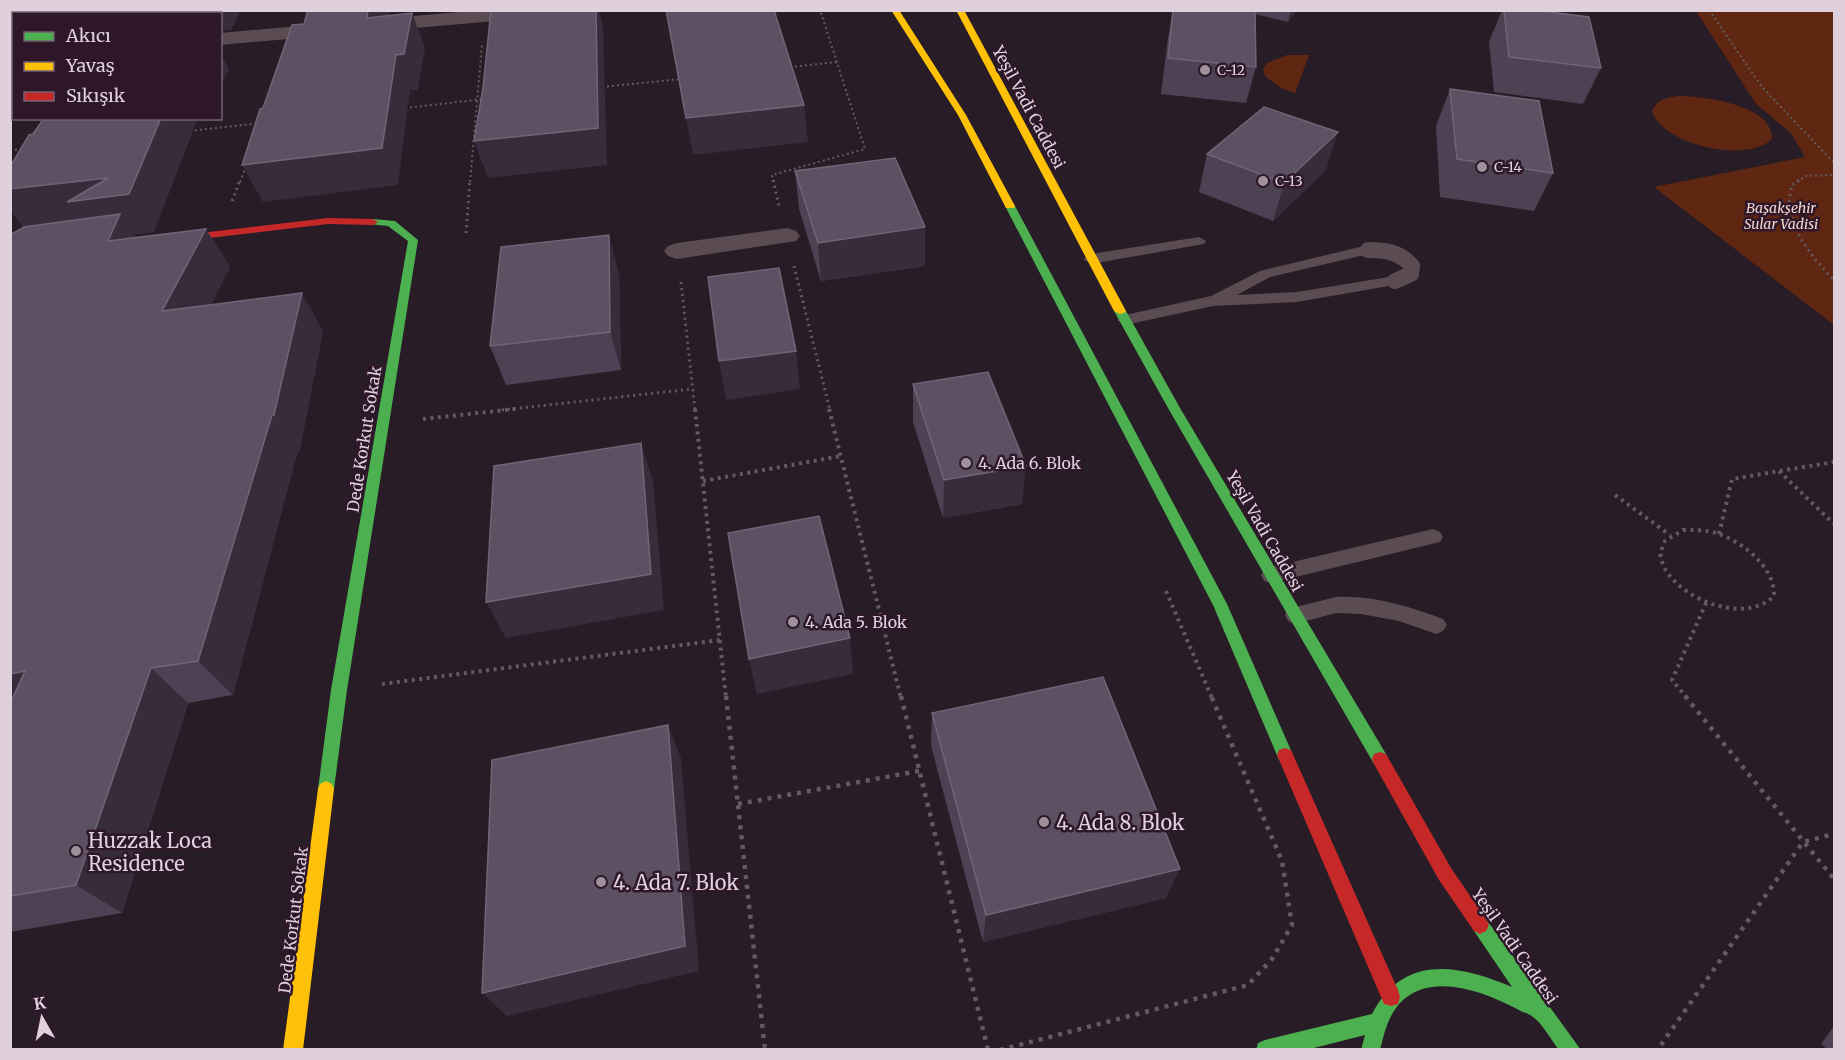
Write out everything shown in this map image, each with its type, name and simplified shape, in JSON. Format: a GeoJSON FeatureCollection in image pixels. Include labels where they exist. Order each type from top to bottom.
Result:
{"type":"FeatureCollection","features":[{"type":"Feature","properties":{"kind":"main road"},"geometry":{"type":"LineString","coordinates":[[895,10],[962,115],[1220,604],[1391,997]]}},
{"type":"Feature","properties":{"kind":"main road","name":"Yeşil Vadi Caddesi"},"geometry":{"type":"LineString","coordinates":[[960,10],[1125,320],[1445,874],[1542,1014],[1572,1050]]}},
{"type":"Feature","properties":{"kind":"main road","name":"Dede Korkut Sokak"},"geometry":{"type":"LineString","coordinates":[[150,242],[328,221],[391,223],[413,240],[339,690],[292,1050]]}},
{"type":"Feature","properties":{"kind":"main road"},"geometry":{"type":"LineString","coordinates":[[1370,1050],[1375,1023],[1391,997],[1415,982],[1444,976],[1476,979],[1510,992],[1542,1014]]}},
{"type":"Feature","properties":{"kind":"main road"},"geometry":{"type":"LineString","coordinates":[[1265,1050],[1375,1023]]}},
{"type":"Feature","properties":{"kind":"street"},"geometry":{"type":"LineString","coordinates":[[222,39],[555,10]]}},
{"type":"Feature","properties":{"kind":"street"},"geometry":{"type":"LineString","coordinates":[[677,251],[787,236]]}},
{"type":"Feature","properties":{"kind":"lane"},"geometry":{"type":"LineString","coordinates":[[1091,259],[1199,241]]}},
{"type":"Feature","properties":{"kind":"lane"},"geometry":{"type":"LineString","coordinates":[[1368,250],[1388,250],[1406,258],[1412,266],[1411,274],[1395,281],[1297,297],[1214,301],[1265,274],[1368,250]]}},
{"type":"Feature","properties":{"kind":"lane"},"geometry":{"type":"LineString","coordinates":[[1125,320],[1214,301],[1271,285]]}},
{"type":"Feature","properties":{"kind":"lane"},"geometry":{"type":"LineString","coordinates":[[1271,575],[1433,537]]}},
{"type":"Feature","properties":{"kind":"lane"},"geometry":{"type":"LineString","coordinates":[[1295,615],[1335,605],[1369,606],[1408,614],[1436,625]]}},
{"type":"Feature","properties":{"kind":"path"},"geometry":{"type":"LineString","coordinates":[[820,10],[865,149],[772,175],[988,1050]]}},
{"type":"Feature","properties":{"kind":"path"},"geometry":{"type":"LineString","coordinates":[[1709,10],[1762,87],[1834,163]]}},
{"type":"Feature","properties":{"kind":"path"},"geometry":{"type":"LineString","coordinates":[[466,233],[484,17]]}},
{"type":"Feature","properties":{"kind":"path"},"geometry":{"type":"LineString","coordinates":[[780,68],[837,62]]}},
{"type":"Feature","properties":{"kind":"path"},"geometry":{"type":"LineString","coordinates":[[596,88],[689,78]]}},
{"type":"Feature","properties":{"kind":"path"},"geometry":{"type":"LineString","coordinates":[[398,109],[489,99]]}},
{"type":"Feature","properties":{"kind":"path"},"geometry":{"type":"LineString","coordinates":[[182,132],[262,123]]}},
{"type":"Feature","properties":{"kind":"path"},"geometry":{"type":"LineString","coordinates":[[10,150],[33,148]]}},
{"type":"Feature","properties":{"kind":"path"},"geometry":{"type":"LineString","coordinates":[[220,232],[249,156]]}},
{"type":"Feature","properties":{"kind":"path"},"geometry":{"type":"LineString","coordinates":[[1834,175],[1806,176],[1791,186],[1790,206],[1803,241],[1834,280]]}},
{"type":"Feature","properties":{"kind":"path"},"geometry":{"type":"LineString","coordinates":[[677,251],[765,1050]]}},
{"type":"Feature","properties":{"kind":"path"},"geometry":{"type":"LineString","coordinates":[[384,424],[692,389]]}},
{"type":"Feature","properties":{"kind":"path"},"geometry":{"type":"LineString","coordinates":[[703,481],[841,456]]}},
{"type":"Feature","properties":{"kind":"path"},"geometry":{"type":"LineString","coordinates":[[1719,534],[1731,479],[1834,462]]}},
{"type":"Feature","properties":{"kind":"path"},"geometry":{"type":"LineString","coordinates":[[1779,471],[1834,524]]}},
{"type":"Feature","properties":{"kind":"path"},"geometry":{"type":"LineString","coordinates":[[1615,495],[1670,535]]}},
{"type":"Feature","properties":{"kind":"path"},"geometry":{"type":"LineString","coordinates":[[1683,530],[1719,534],[1754,554],[1767,568],[1774,582],[1773,595],[1767,604],[1756,609],[1742,611],[1706,603],[1675,582],[1665,569],[1660,555],[1661,544],[1670,535],[1683,530]]}},
{"type":"Feature","properties":{"kind":"path"},"geometry":{"type":"LineString","coordinates":[[1000,1050],[1248,985],[1272,959],[1292,925],[1282,861],[1165,586]]}},
{"type":"Feature","properties":{"kind":"path"},"geometry":{"type":"LineString","coordinates":[[1706,603],[1672,680],[1834,879]]}},
{"type":"Feature","properties":{"kind":"path"},"geometry":{"type":"LineString","coordinates":[[339,690],[720,640]]}},
{"type":"Feature","properties":{"kind":"path"},"geometry":{"type":"LineString","coordinates":[[738,804],[919,771]]}},
{"type":"Feature","properties":{"kind":"path"},"geometry":{"type":"LineString","coordinates":[[1661,1045],[1803,842],[1834,834]]}},
{"type":"Feature","properties":{"kind":"green space","name":"Başakşehir Sular Vadisi"},"geometry":{"type":"Polygon","coordinates":[[[1696,11],[1834,11],[1834,325],[1654,187],[1805,157],[1791,133],[1756,104],[1696,11]]]}},
{"type":"Feature","properties":{"kind":"green space"},"geometry":{"type":"Polygon","coordinates":[[[1287,55],[1309,55],[1295,93],[1281,88],[1265,76],[1263,69],[1267,63],[1287,55]]]}},
{"type":"Feature","properties":{"kind":"green space"},"geometry":{"type":"Polygon","coordinates":[[[1678,96],[1704,98],[1750,110],[1770,127],[1772,139],[1760,146],[1744,150],[1706,147],[1688,141],[1659,123],[1652,111],[1659,102],[1678,96]]]}},
{"type":"Feature","properties":{"kind":"building"},"geometry":{"type":"Polygon","coordinates":[[[119,10],[201,10],[204,12],[118,12],[119,10]]]}},
{"type":"Feature","properties":{"kind":"building"},"geometry":{"type":"Polygon","coordinates":[[[308,10],[368,10],[367,18],[412,13],[404,54],[396,55],[382,148],[242,165],[260,109],[263,108],[292,25],[304,24],[308,10]]]}},
{"type":"Feature","properties":{"kind":"building"},"geometry":{"type":"Polygon","coordinates":[[[491,10],[596,10],[598,128],[474,141],[483,88],[491,10]]]}},
{"type":"Feature","properties":{"kind":"building"},"geometry":{"type":"Polygon","coordinates":[[[666,10],[774,10],[804,105],[686,118],[666,10]]]}},
{"type":"Feature","properties":{"kind":"building"},"geometry":{"type":"Polygon","coordinates":[[[1173,10],[1255,10],[1256,67],[1168,58],[1173,10]]]}},
{"type":"Feature","properties":{"kind":"building"},"geometry":{"type":"Polygon","coordinates":[[[1504,10],[1534,10],[1589,17],[1601,68],[1509,57],[1504,10]]]}},
{"type":"Feature","properties":{"kind":"building"},"geometry":{"type":"Polygon","coordinates":[[[1450,89],[1539,101],[1553,173],[1457,159],[1450,89]]]}},
{"type":"Feature","properties":{"kind":"building"},"geometry":{"type":"Polygon","coordinates":[[[1264,107],[1338,132],[1284,183],[1207,154],[1264,107]]]}},
{"type":"Feature","properties":{"kind":"building"},"geometry":{"type":"Polygon","coordinates":[[[43,120],[160,120],[129,194],[67,202],[108,178],[10,189],[10,167],[29,135],[33,134],[43,120]]]}},
{"type":"Feature","properties":{"kind":"building"},"geometry":{"type":"Polygon","coordinates":[[[895,158],[925,227],[818,243],[795,171],[895,158]]]}},
{"type":"Feature","properties":{"kind":"building"},"geometry":{"type":"Polygon","coordinates":[[[120,214],[108,241],[206,229],[162,311],[302,293],[274,415],[272,415],[198,661],[151,668],[76,885],[10,896],[10,704],[25,671],[10,674],[10,235],[24,227],[120,214]]]}},
{"type":"Feature","properties":{"kind":"building"},"geometry":{"type":"Polygon","coordinates":[[[609,235],[610,332],[490,346],[501,247],[609,235]]]}},
{"type":"Feature","properties":{"kind":"building"},"geometry":{"type":"Polygon","coordinates":[[[779,268],[796,351],[719,361],[708,277],[779,268]]]}},
{"type":"Feature","properties":{"kind":"building"},"geometry":{"type":"Polygon","coordinates":[[[988,372],[1026,466],[944,480],[913,384],[988,372]]]}},
{"type":"Feature","properties":{"kind":"building"},"geometry":{"type":"Polygon","coordinates":[[[641,443],[651,574],[486,602],[494,466],[641,443]]]}},
{"type":"Feature","properties":{"kind":"building","name":"4. Ada 5. Blok"},"geometry":{"type":"Polygon","coordinates":[[[819,516],[850,638],[749,659],[728,533],[819,516]]]}},
{"type":"Feature","properties":{"kind":"building","name":"4. Ada 8. Blok"},"geometry":{"type":"Polygon","coordinates":[[[1103,677],[1180,869],[986,915],[932,713],[1103,677]]]}},
{"type":"Feature","properties":{"kind":"building","name":"4. Ada 7. Blok"},"geometry":{"type":"Polygon","coordinates":[[[668,725],[685,946],[482,993],[492,760],[668,725]]]}},
{"type":"Feature","properties":{"kind":"traffic: fast"},"geometry":{"type":"LineString","coordinates":[[1010,206],[1220,604],[1285,755]]}},
{"type":"Feature","properties":{"kind":"traffic: fast"},"geometry":{"type":"LineString","coordinates":[[326,789],[339,690],[413,240],[391,223],[373,222]]}},
{"type":"Feature","properties":{"kind":"traffic: fast"},"geometry":{"type":"LineString","coordinates":[[1120,311],[1174,408],[1380,759]]}},
{"type":"Feature","properties":{"kind":"traffic: fast"},"geometry":{"type":"LineString","coordinates":[[1480,925],[1542,1013],[1572,1050]]}},
{"type":"Feature","properties":{"kind":"traffic: fast"},"geometry":{"type":"LineString","coordinates":[[1370,1050],[1379,1019],[1393,997],[1412,983],[1433,978],[1456,978],[1481,984],[1532,1007]]}},
{"type":"Feature","properties":{"kind":"traffic: fast"},"geometry":{"type":"LineString","coordinates":[[1265,1050],[1375,1023]]}},
{"type":"Feature","properties":{"kind":"traffic: slow"},"geometry":{"type":"LineString","coordinates":[[895,10],[962,115],[1010,206]]}},
{"type":"Feature","properties":{"kind":"traffic: slow"},"geometry":{"type":"LineString","coordinates":[[960,10],[1120,311]]}},
{"type":"Feature","properties":{"kind":"traffic: slow"},"geometry":{"type":"LineString","coordinates":[[293,1050],[326,789]]}},
{"type":"Feature","properties":{"kind":"traffic: jam"},"geometry":{"type":"LineString","coordinates":[[166,240],[328,221],[373,222]]}},
{"type":"Feature","properties":{"kind":"traffic: jam"},"geometry":{"type":"LineString","coordinates":[[1285,755],[1391,997]]}},
{"type":"Feature","properties":{"kind":"traffic: jam"},"geometry":{"type":"LineString","coordinates":[[1380,759],[1445,874],[1480,925]]}},
{"type":"Feature","properties":{"kind":"place","name":"C-12"},"geometry":{"type":"Point","coordinates":[1205,70]}},
{"type":"Feature","properties":{"kind":"place","name":"C-14"},"geometry":{"type":"Point","coordinates":[1482,167]}},
{"type":"Feature","properties":{"kind":"place","name":"C-13"},"geometry":{"type":"Point","coordinates":[1263,181]}},
{"type":"Feature","properties":{"kind":"place","name":"4. Ada 6. Blok"},"geometry":{"type":"Point","coordinates":[966,463]}},
{"type":"Feature","properties":{"kind":"place","name":"4. Ada 5. Blok"},"geometry":{"type":"Point","coordinates":[793,622]}},
{"type":"Feature","properties":{"kind":"place","name":"4. Ada 8. Blok"},"geometry":{"type":"Point","coordinates":[1044,822]}},
{"type":"Feature","properties":{"kind":"place","name":"Huzzak Loca Residence"},"geometry":{"type":"Point","coordinates":[76,851]}},
{"type":"Feature","properties":{"kind":"place","name":"4. Ada 7. Blok"},"geometry":{"type":"Point","coordinates":[601,882]}}]}
